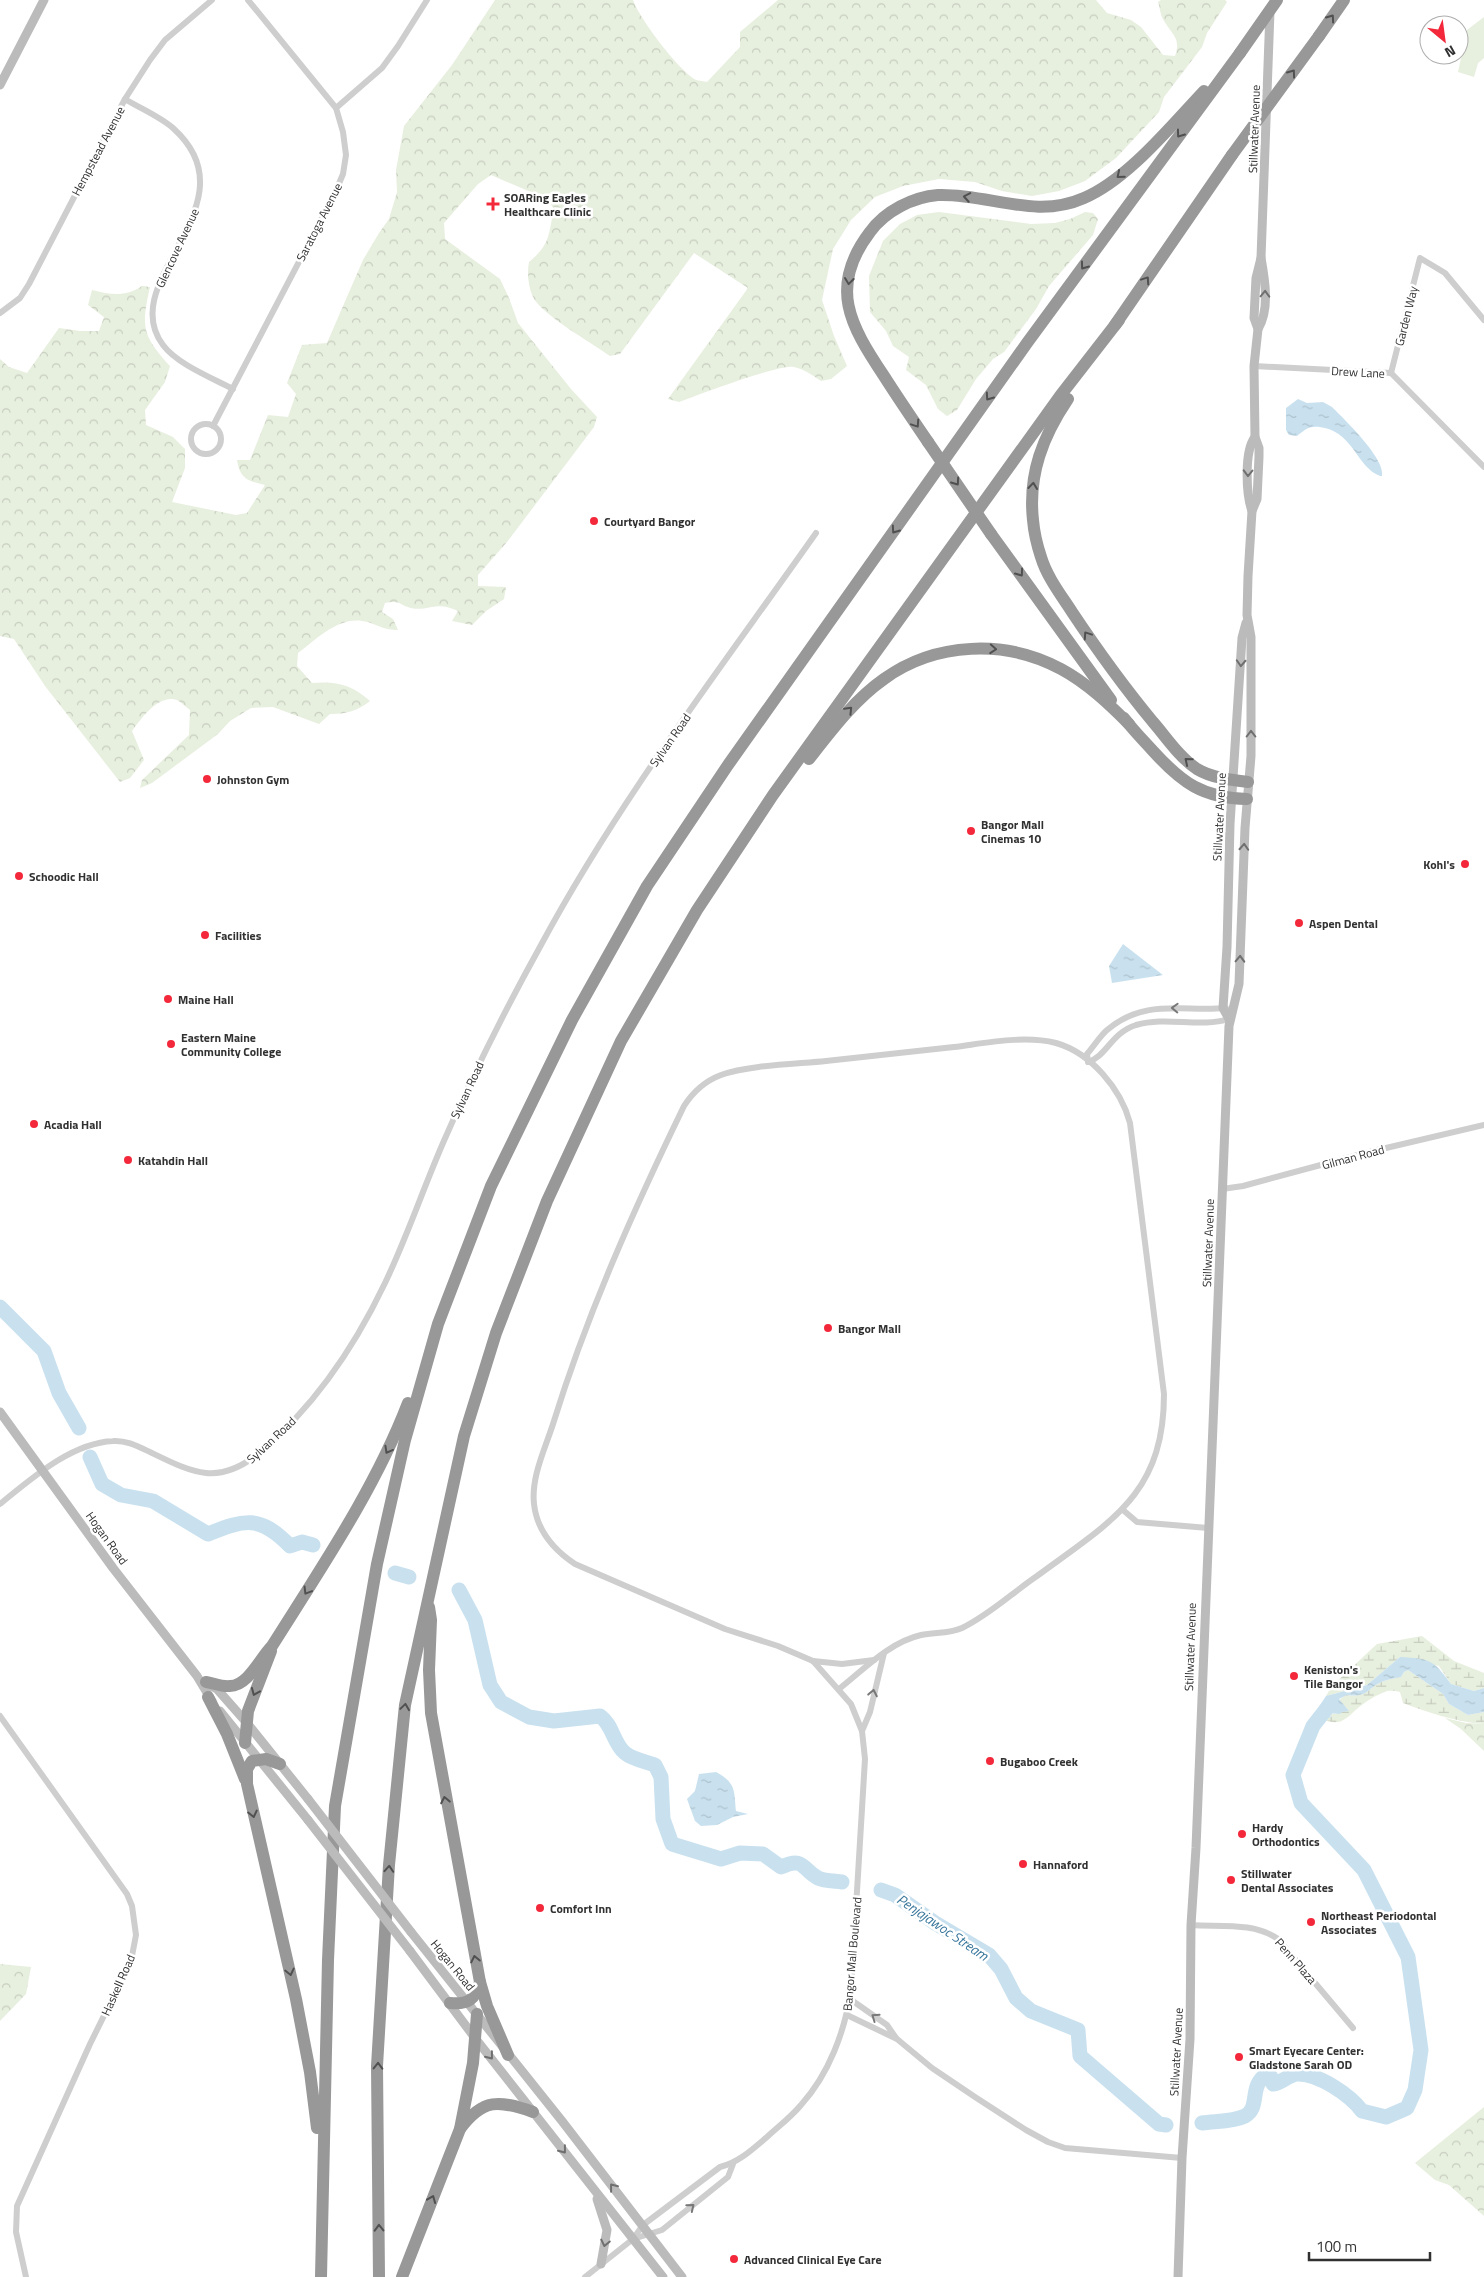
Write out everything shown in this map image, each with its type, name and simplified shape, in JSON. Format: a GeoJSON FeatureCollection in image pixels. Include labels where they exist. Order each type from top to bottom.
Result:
{"type":"FeatureCollection","features":[{"type":"Feature","properties":{"kind":"highway"},"geometry":{"type":"LineString","coordinates":[[245,1743],[252,1698],[272,1646],[360,1501],[394,1440],[491,1186],[572,1020],[647,886],[728,765],[1010,368],[1277,0]]}},
{"type":"Feature","properties":{"kind":"highway"},"geometry":{"type":"LineString","coordinates":[[1248,782],[1218,778],[1199,770],[1184,759],[1111,671],[1050,577],[1041,557],[1033,522],[1032,491],[1034,470],[1049,429],[1119,320],[1232,155],[1344,0]]}},
{"type":"Feature","properties":{"kind":"highway"},"geometry":{"type":"LineString","coordinates":[[1129,724],[992,534],[862,343],[849,314],[849,274],[854,257],[872,228],[898,207],[917,199],[957,196],[1017,206],[1045,208],[1082,199],[1101,189],[1120,176],[1240,53]]}},
{"type":"Feature","properties":{"kind":"highway"},"geometry":{"type":"LineString","coordinates":[[379,2277],[378,2066],[389,1865],[405,1705],[464,1436],[496,1333],[546,1201],[621,1041],[697,910],[773,795],[1060,396],[1119,320]]}},
{"type":"Feature","properties":{"kind":"highway"},"geometry":{"type":"LineString","coordinates":[[722,872],[840,720],[882,680],[905,666],[928,656],[951,651],[995,649],[1015,652],[1042,660],[1062,669],[1112,706],[1171,771],[1185,783],[1205,793],[1247,799]]}},
{"type":"Feature","properties":{"kind":"highway"},"geometry":{"type":"LineString","coordinates":[[322,2277],[322,2170],[328,1960],[336,1806],[377,1564],[405,1440],[438,1324]]}},
{"type":"Feature","properties":{"kind":"highway"},"geometry":{"type":"LineString","coordinates":[[427,1600],[431,1620],[430,1713],[480,1982],[487,2006],[508,2055]]}},
{"type":"Feature","properties":{"kind":"highway"},"geometry":{"type":"LineString","coordinates":[[201,1679],[230,1686],[239,1684],[249,1676],[262,1656],[272,1646]]}},
{"type":"Feature","properties":{"kind":"highway"},"geometry":{"type":"LineString","coordinates":[[208,1697],[234,1750],[247,1784],[310,2072],[322,2170]]}},
{"type":"Feature","properties":{"kind":"highway"},"geometry":{"type":"LineString","coordinates":[[247,1784],[249,1765],[258,1759],[266,1759],[280,1764]]}},
{"type":"Feature","properties":{"kind":"highway"},"geometry":{"type":"LineString","coordinates":[[450,2003],[462,2004],[474,1998],[478,1993],[480,1982]]}},
{"type":"Feature","properties":{"kind":"highway"},"geometry":{"type":"LineString","coordinates":[[402,2277],[460,2129],[473,2063],[477,2014]]}},
{"type":"Feature","properties":{"kind":"highway"},"geometry":{"type":"LineString","coordinates":[[460,2129],[469,2117],[482,2107],[491,2104],[511,2104],[533,2112]]}},
{"type":"Feature","properties":{"kind":"main road"},"geometry":{"type":"LineString","coordinates":[[0,85],[44,0]]}},
{"type":"Feature","properties":{"kind":"main road","name":"Stillwater Avenue"},"geometry":{"type":"LineString","coordinates":[[1223,1008],[1232,780],[1236,750],[1242,638],[1247,615],[1252,511],[1248,499],[1249,444],[1255,437],[1254,366],[1258,329],[1254,318],[1256,278],[1261,258],[1270,0]]}},
{"type":"Feature","properties":{"kind":"main road","name":"Stillwater Avenue"},"geometry":{"type":"LineString","coordinates":[[1178,2277],[1182,2158],[1190,2039],[1191,1925],[1196,1848],[1229,1019],[1234,1007],[1239,984],[1251,736],[1251,637],[1247,615]]}},
{"type":"Feature","properties":{"kind":"main road"},"geometry":{"type":"LineString","coordinates":[[1223,1008],[1229,1019]]}},
{"type":"Feature","properties":{"kind":"main road","name":"Hogan Road"},"geometry":{"type":"LineString","coordinates":[[0,1412],[112,1568],[201,1679],[217,1690],[280,1764],[651,2235],[682,2277]]}},
{"type":"Feature","properties":{"kind":"main road","name":"Hogan Road"},"geometry":{"type":"LineString","coordinates":[[201,1679],[208,1697],[308,1820],[475,2038],[663,2277]]}},
{"type":"Feature","properties":{"kind":"main road"},"geometry":{"type":"LineString","coordinates":[[594,2190],[607,2230],[601,2264]]}},
{"type":"Feature","properties":{"kind":"street","name":"Hempstead Avenue"},"geometry":{"type":"LineString","coordinates":[[0,313],[20,298],[29,284],[125,99],[165,40],[212,0]]}},
{"type":"Feature","properties":{"kind":"street","name":"Saratoga Avenue"},"geometry":{"type":"LineString","coordinates":[[213,426],[335,193],[343,174],[346,155],[343,132],[336,108],[248,0]]}},
{"type":"Feature","properties":{"kind":"street"},"geometry":{"type":"LineString","coordinates":[[336,108],[382,68],[427,0]]}},
{"type":"Feature","properties":{"kind":"street","name":"Glencove Avenue"},"geometry":{"type":"LineString","coordinates":[[125,99],[172,127],[181,136],[190,148],[200,176],[200,193],[195,211],[160,282],[153,302],[153,321],[157,333],[162,345],[179,360],[233,389]]}},
{"type":"Feature","properties":{"kind":"street","name":"Garden Way"},"geometry":{"type":"LineString","coordinates":[[1391,373],[1420,258],[1445,273],[1484,320]]}},
{"type":"Feature","properties":{"kind":"street","name":"Drew Lane"},"geometry":{"type":"LineString","coordinates":[[1254,366],[1391,373],[1484,467]]}},
{"type":"Feature","properties":{"kind":"street"},"geometry":{"type":"LineString","coordinates":[[203,424],[213,426],[220,433],[219,447],[207,454],[198,452],[191,439],[194,430],[203,424]]}},
{"type":"Feature","properties":{"kind":"street","name":"Sylvan Road"},"geometry":{"type":"LineString","coordinates":[[43,1471],[73,1452],[98,1443],[116,1441],[134,1444],[194,1472],[210,1474],[225,1472],[243,1466],[262,1451],[313,1398],[343,1356],[383,1287],[442,1144],[475,1073],[521,981],[576,884],[649,770],[816,533]]}},
{"type":"Feature","properties":{"kind":"street"},"geometry":{"type":"LineString","coordinates":[[1088,1062],[1087,1054],[1106,1031],[1126,1017],[1143,1010],[1158,1008],[1215,1010],[1234,1007]]}},
{"type":"Feature","properties":{"kind":"street"},"geometry":{"type":"LineString","coordinates":[[1088,1062],[1097,1059],[1120,1032],[1135,1026],[1153,1021],[1216,1023],[1229,1019]]}},
{"type":"Feature","properties":{"kind":"street"},"geometry":{"type":"LineString","coordinates":[[840,1688],[875,1660],[899,1644],[921,1635],[958,1630],[978,1619],[1100,1530],[1123,1510],[1149,1473],[1158,1452],[1164,1423],[1164,1394],[1160,1346],[1130,1123],[1125,1108],[1103,1074],[1076,1052],[1055,1043],[1020,1040],[732,1072],[712,1079],[693,1094],[684,1106],[658,1160],[615,1256],[564,1389],[537,1471],[534,1491],[537,1519],[557,1551],[575,1564],[725,1629],[778,1646],[813,1661],[842,1664],[875,1660]]}},
{"type":"Feature","properties":{"kind":"street","name":"Gilman Road"},"geometry":{"type":"LineString","coordinates":[[1222,1189],[1243,1186],[1369,1152],[1484,1125]]}},
{"type":"Feature","properties":{"kind":"street"},"geometry":{"type":"LineString","coordinates":[[0,1504],[43,1471]]}},
{"type":"Feature","properties":{"kind":"street"},"geometry":{"type":"LineString","coordinates":[[1123,1510],[1138,1522],[1208,1528]]}},
{"type":"Feature","properties":{"kind":"street"},"geometry":{"type":"LineString","coordinates":[[862,1731],[870,1712],[884,1654]]}},
{"type":"Feature","properties":{"kind":"street"},"geometry":{"type":"LineString","coordinates":[[813,1661],[840,1688],[851,1704],[862,1731]]}},
{"type":"Feature","properties":{"kind":"street","name":"Haskell Road"},"geometry":{"type":"LineString","coordinates":[[0,1716],[127,1894],[132,1906],[136,1935],[131,1961],[90,2044],[17,2206],[16,2232],[26,2277]]}},
{"type":"Feature","properties":{"kind":"street","name":"Bangor Mall Boulevard"},"geometry":{"type":"LineString","coordinates":[[633,2239],[643,2225],[720,2167],[733,2164],[769,2136],[807,2098],[833,2056],[847,2015],[850,1999],[865,1774],[862,1731]]}},
{"type":"Feature","properties":{"kind":"street","name":"Penn Plaza"},"geometry":{"type":"LineString","coordinates":[[1191,1925],[1257,1928],[1270,1933],[1278,1939],[1354,2028]]}},
{"type":"Feature","properties":{"kind":"street"},"geometry":{"type":"LineString","coordinates":[[850,1999],[887,2025],[897,2039]]}},
{"type":"Feature","properties":{"kind":"street"},"geometry":{"type":"LineString","coordinates":[[847,2015],[897,2039],[932,2068],[967,2092],[1048,2142],[1065,2148],[1182,2158]]}},
{"type":"Feature","properties":{"kind":"street","name":"Bangor Mall Boulevard"},"geometry":{"type":"LineString","coordinates":[[633,2239],[651,2235],[662,2230],[728,2178],[733,2164]]}},
{"type":"Feature","properties":{"kind":"street"},"geometry":{"type":"LineString","coordinates":[[585,2277],[633,2239]]}},
{"type":"Feature","properties":{"kind":"green space"},"geometry":{"type":"Polygon","coordinates":[[[495,0],[633,0],[651,31],[670,55],[689,75],[696,80],[707,82],[740,47],[740,32],[778,0],[1096,0],[1107,13],[1131,20],[1141,27],[1163,55],[1175,56],[1177,50],[1176,40],[1162,17],[1158,2],[1161,0],[1225,0],[1227,2],[1207,33],[1202,47],[1164,97],[1159,112],[1116,158],[1085,181],[1059,191],[1032,196],[1002,191],[975,182],[939,179],[903,186],[875,197],[851,220],[833,249],[822,300],[834,336],[847,366],[831,379],[821,381],[801,369],[786,367],[738,381],[679,402],[668,399],[748,288],[694,253],[620,354],[610,356],[546,312],[531,293],[528,275],[529,262],[541,250],[548,238],[554,209],[547,199],[491,175],[478,184],[444,223],[445,239],[500,279],[518,323],[571,389],[597,417],[594,427],[507,542],[478,575],[478,586],[506,587],[504,599],[486,611],[472,625],[452,621],[458,611],[450,608],[438,606],[417,609],[394,602],[385,603],[382,612],[393,619],[398,630],[386,629],[358,620],[339,624],[322,634],[298,653],[297,666],[312,683],[336,683],[350,687],[370,701],[352,711],[330,714],[319,724],[273,707],[251,708],[230,721],[218,734],[152,783],[140,788],[142,780],[189,735],[190,710],[177,700],[163,701],[151,709],[132,731],[144,760],[130,778],[120,782],[45,686],[14,639],[0,636],[0,359],[9,367],[27,373],[59,328],[99,331],[104,317],[88,305],[92,290],[118,294],[136,290],[142,286],[150,287],[145,312],[146,330],[154,346],[170,366],[165,382],[145,410],[146,425],[173,437],[185,449],[185,468],[172,502],[236,515],[247,513],[265,485],[246,478],[240,471],[237,460],[250,460],[268,415],[288,417],[296,394],[287,383],[302,345],[327,343],[363,260],[389,219],[397,192],[396,170],[404,126],[452,65],[495,0]]]}},
{"type":"Feature","properties":{"kind":"green space"},"geometry":{"type":"Polygon","coordinates":[[[1484,17],[1484,58],[1478,63],[1474,77],[1458,72],[1460,65],[1469,65],[1469,28],[1484,17]]]}},
{"type":"Feature","properties":{"kind":"green space"},"geometry":{"type":"Polygon","coordinates":[[[939,212],[1031,224],[1055,223],[1085,212],[1093,213],[1098,219],[1093,235],[1049,286],[1036,309],[1004,352],[993,359],[976,379],[957,410],[947,416],[938,409],[926,385],[906,370],[909,357],[893,346],[886,331],[870,312],[869,276],[883,241],[900,224],[917,215],[939,212]]]}},
{"type":"Feature","properties":{"kind":"green space"},"geometry":{"type":"Polygon","coordinates":[[[1422,1636],[1454,1661],[1484,1673],[1484,1688],[1474,1691],[1451,1684],[1439,1666],[1400,1657],[1367,1685],[1326,1696],[1332,1686],[1377,1644],[1422,1636]]]}},
{"type":"Feature","properties":{"kind":"green space"},"geometry":{"type":"Polygon","coordinates":[[[1408,1670],[1443,1694],[1449,1704],[1468,1715],[1484,1712],[1484,1724],[1453,1719],[1413,1707],[1403,1703],[1400,1692],[1392,1691],[1387,1691],[1371,1699],[1342,1721],[1333,1722],[1321,1718],[1324,1716],[1332,1717],[1327,1713],[1336,1714],[1348,1710],[1339,1700],[1346,1695],[1360,1695],[1378,1683],[1401,1677],[1408,1670]]]}},
{"type":"Feature","properties":{"kind":"green space"},"geometry":{"type":"Polygon","coordinates":[[[1445,1718],[1466,1723],[1484,1724],[1484,1751],[1461,1729],[1445,1718]]]}},
{"type":"Feature","properties":{"kind":"green space"},"geometry":{"type":"Polygon","coordinates":[[[0,1964],[31,1967],[26,1994],[0,2021],[0,1964]]]}},
{"type":"Feature","properties":{"kind":"green space"},"geometry":{"type":"Polygon","coordinates":[[[1484,2107],[1484,2216],[1449,2185],[1435,2180],[1415,2163],[1484,2107]]]}},
{"type":"Feature","properties":{"kind":"water"},"geometry":{"type":"Polygon","coordinates":[[[1298,399],[1307,403],[1323,402],[1332,407],[1371,450],[1378,460],[1382,476],[1372,472],[1343,437],[1335,432],[1325,428],[1313,427],[1297,436],[1289,435],[1286,430],[1286,408],[1298,399]]]}},
{"type":"Feature","properties":{"kind":"water"},"geometry":{"type":"Polygon","coordinates":[[[1123,944],[1163,975],[1112,983],[1109,966],[1123,944]]]}},
{"type":"Feature","properties":{"kind":"water"},"geometry":{"type":"Polygon","coordinates":[[[1400,1657],[1430,1662],[1440,1670],[1451,1684],[1474,1691],[1484,1688],[1484,1712],[1468,1715],[1449,1704],[1443,1694],[1408,1670],[1401,1677],[1378,1683],[1360,1695],[1347,1695],[1339,1699],[1349,1711],[1340,1714],[1327,1713],[1332,1718],[1313,1716],[1326,1696],[1367,1685],[1400,1657]]]}},
{"type":"Feature","properties":{"kind":"water"},"geometry":{"type":"Polygon","coordinates":[[[716,1772],[731,1784],[736,1811],[748,1814],[733,1817],[717,1825],[701,1826],[695,1821],[687,1799],[695,1791],[699,1774],[716,1772]]]}},
{"type":"Feature","properties":{"kind":"waterway","name":"Penjajawoc Stream"},"geometry":{"type":"LineString","coordinates":[[0,1307],[44,1351],[59,1393],[79,1428]]}},
{"type":"Feature","properties":{"kind":"waterway","name":"Penjajawoc Stream"},"geometry":{"type":"LineString","coordinates":[[90,1457],[102,1484],[121,1495],[153,1501],[208,1534],[232,1525],[252,1523],[270,1529],[290,1546],[302,1542],[313,1545]]}},
{"type":"Feature","properties":{"kind":"waterway","name":"Penjajawoc Stream"},"geometry":{"type":"LineString","coordinates":[[395,1573],[409,1577]]}},
{"type":"Feature","properties":{"kind":"waterway","name":"Penjajawoc Stream"},"geometry":{"type":"LineString","coordinates":[[459,1590],[475,1620],[490,1685],[501,1702],[529,1717],[554,1721],[600,1716],[608,1724],[625,1753],[635,1759],[655,1765],[661,1777],[663,1819],[672,1844],[721,1859],[740,1853],[763,1854],[781,1867],[795,1863],[802,1865],[818,1878],[842,1882]]}},
{"type":"Feature","properties":{"kind":"waterway","name":"Penjajawoc Stream"},"geometry":{"type":"LineString","coordinates":[[1202,2123],[1230,2120],[1245,2116],[1253,2107],[1258,2084],[1267,2074],[1271,2077],[1273,2084],[1297,2074],[1314,2077],[1342,2092],[1362,2111],[1386,2117],[1407,2108],[1415,2090],[1421,2050],[1408,1957],[1364,1870],[1301,1803],[1293,1775],[1313,1726],[1331,1703]]}},
{"type":"Feature","properties":{"kind":"waterway","name":"Penjajawoc Stream"},"geometry":{"type":"LineString","coordinates":[[881,1890],[895,1895],[935,1923],[989,1955],[1001,1969],[1016,1998],[1031,2011],[1078,2030],[1080,2056],[1159,2124],[1166,2125]]}},
{"type":"Feature","properties":{"kind":"place","name":"SOARing Eagles Healthcare Clinic"},"geometry":{"type":"Point","coordinates":[493,204]}},
{"type":"Feature","properties":{"kind":"place","name":"Courtyard Bangor"},"geometry":{"type":"Point","coordinates":[594,521]}},
{"type":"Feature","properties":{"kind":"place","name":"Johnston Gym"},"geometry":{"type":"Point","coordinates":[207,779]}},
{"type":"Feature","properties":{"kind":"place","name":"Bangor Mall Cinemas 10"},"geometry":{"type":"Point","coordinates":[971,831]}},
{"type":"Feature","properties":{"kind":"place","name":"Kohl's"},"geometry":{"type":"Point","coordinates":[1465,864]}},
{"type":"Feature","properties":{"kind":"place","name":"Schoodic Hall"},"geometry":{"type":"Point","coordinates":[19,876]}},
{"type":"Feature","properties":{"kind":"place","name":"Aspen Dental"},"geometry":{"type":"Point","coordinates":[1299,923]}},
{"type":"Feature","properties":{"kind":"place","name":"Facilities"},"geometry":{"type":"Point","coordinates":[205,935]}},
{"type":"Feature","properties":{"kind":"place","name":"Maine Hall"},"geometry":{"type":"Point","coordinates":[168,999]}},
{"type":"Feature","properties":{"kind":"place","name":"Eastern Maine Community College"},"geometry":{"type":"Point","coordinates":[171,1044]}},
{"type":"Feature","properties":{"kind":"place","name":"Acadia Hall"},"geometry":{"type":"Point","coordinates":[34,1124]}},
{"type":"Feature","properties":{"kind":"place","name":"Katahdin Hall"},"geometry":{"type":"Point","coordinates":[128,1160]}},
{"type":"Feature","properties":{"kind":"place","name":"Bangor Mall"},"geometry":{"type":"Point","coordinates":[828,1328]}},
{"type":"Feature","properties":{"kind":"place","name":"Keniston's Tile Bangor"},"geometry":{"type":"Point","coordinates":[1294,1676]}},
{"type":"Feature","properties":{"kind":"place","name":"Bugaboo Creek"},"geometry":{"type":"Point","coordinates":[990,1761]}},
{"type":"Feature","properties":{"kind":"place","name":"Hardy Orthodontics"},"geometry":{"type":"Point","coordinates":[1242,1834]}},
{"type":"Feature","properties":{"kind":"place","name":"Hannaford"},"geometry":{"type":"Point","coordinates":[1023,1864]}},
{"type":"Feature","properties":{"kind":"place","name":"Stillwater Dental Associates"},"geometry":{"type":"Point","coordinates":[1231,1880]}},
{"type":"Feature","properties":{"kind":"place","name":"Comfort Inn"},"geometry":{"type":"Point","coordinates":[540,1908]}},
{"type":"Feature","properties":{"kind":"place","name":"Northeast Periodontal Associates"},"geometry":{"type":"Point","coordinates":[1311,1922]}},
{"type":"Feature","properties":{"kind":"place","name":"Smart Eyecare Center: Gladstone Sarah OD"},"geometry":{"type":"Point","coordinates":[1239,2057]}},
{"type":"Feature","properties":{"kind":"place","name":"Advanced Clinical Eye Care"},"geometry":{"type":"Point","coordinates":[734,2259]}}]}
